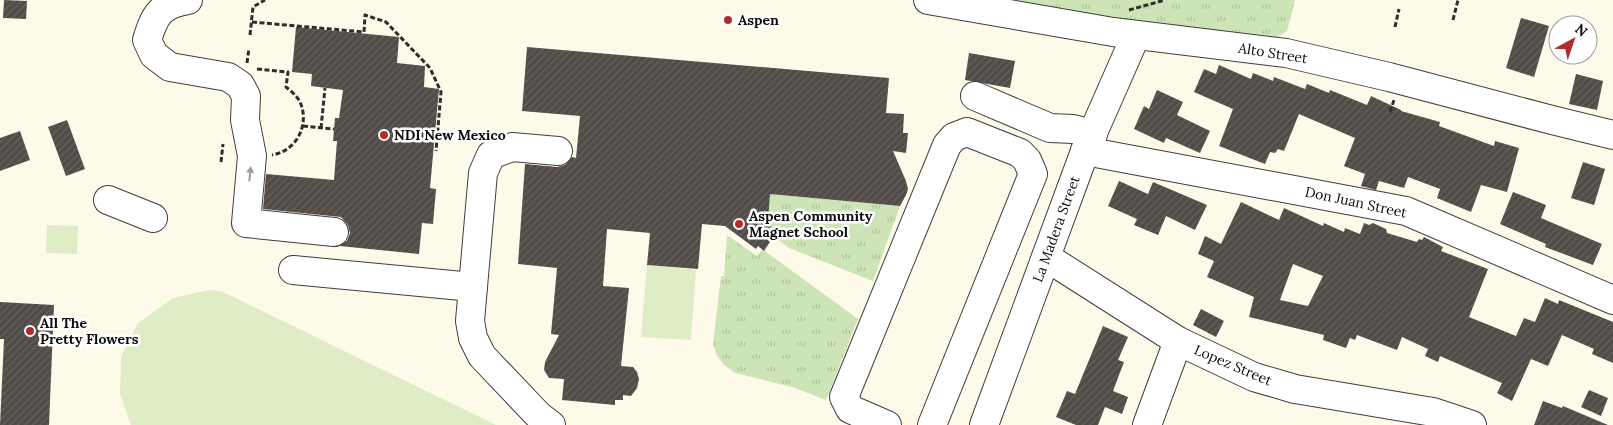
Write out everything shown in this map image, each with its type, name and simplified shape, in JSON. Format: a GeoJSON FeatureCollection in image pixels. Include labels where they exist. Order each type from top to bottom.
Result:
{"type":"FeatureCollection","features":[{"type":"Feature","properties":{"kind":"street"},"geometry":{"type":"LineString","coordinates":[[188,0],[176,2],[161,9],[152,22],[147,40],[154,55],[170,67],[228,77],[240,85],[246,96],[245,120],[252,156],[246,223],[334,232]]}},
{"type":"Feature","properties":{"kind":"street","name":"Alto Street"},"geometry":{"type":"LineString","coordinates":[[928,0],[1131,23],[1286,53],[1389,77],[1613,135]]}},
{"type":"Feature","properties":{"kind":"street","name":"La Madera Street"},"geometry":{"type":"LineString","coordinates":[[984,425],[1090,142],[1131,23]]}},
{"type":"Feature","properties":{"kind":"street","name":"Don Juan Street"},"geometry":{"type":"LineString","coordinates":[[975,96],[1050,128],[1073,129],[1090,142],[1406,211],[1613,300]]}},
{"type":"Feature","properties":{"kind":"street"},"geometry":{"type":"LineString","coordinates":[[887,425],[850,409],[844,397],[947,145],[954,137],[967,132],[1020,153],[1027,160],[1033,174],[932,425]]}},
{"type":"Feature","properties":{"kind":"street"},"geometry":{"type":"LineString","coordinates":[[551,425],[482,356],[473,338],[470,321],[483,173],[491,155],[512,147],[558,151]]}},
{"type":"Feature","properties":{"kind":"street"},"geometry":{"type":"LineString","coordinates":[[108,200],[153,218]]}},
{"type":"Feature","properties":{"kind":"street","name":"Lopez Street"},"geometry":{"type":"LineString","coordinates":[[1046,257],[1178,341],[1254,377],[1295,389],[1433,412],[1472,425]]}},
{"type":"Feature","properties":{"kind":"street"},"geometry":{"type":"LineString","coordinates":[[293,270],[473,287]]}},
{"type":"Feature","properties":{"kind":"street"},"geometry":{"type":"LineString","coordinates":[[1147,425],[1178,341]]}},
{"type":"Feature","properties":{"kind":"path"},"geometry":{"type":"LineString","coordinates":[[250,36],[253,7],[265,0]]}},
{"type":"Feature","properties":{"kind":"path"},"geometry":{"type":"LineString","coordinates":[[1131,23],[1165,0]]}},
{"type":"Feature","properties":{"kind":"path"},"geometry":{"type":"LineString","coordinates":[[1453,20],[1458,0]]}},
{"type":"Feature","properties":{"kind":"path"},"geometry":{"type":"LineString","coordinates":[[1395,27],[1399,9]]}},
{"type":"Feature","properties":{"kind":"path"},"geometry":{"type":"LineString","coordinates":[[252,22],[364,32],[365,15],[386,22],[430,68],[441,92],[435,145],[436,151]]}},
{"type":"Feature","properties":{"kind":"path"},"geometry":{"type":"LineString","coordinates":[[246,68],[248,48]]}},
{"type":"Feature","properties":{"kind":"path"},"geometry":{"type":"LineString","coordinates":[[254,69],[288,72],[286,87],[300,102],[303,115],[302,133],[288,149],[270,156]]}},
{"type":"Feature","properties":{"kind":"path"},"geometry":{"type":"LineString","coordinates":[[321,128],[325,88]]}},
{"type":"Feature","properties":{"kind":"path"},"geometry":{"type":"LineString","coordinates":[[303,126],[334,129]]}},
{"type":"Feature","properties":{"kind":"path"},"geometry":{"type":"LineString","coordinates":[[220,162],[223,144]]}},
{"type":"Feature","properties":{"kind":"green space"},"geometry":{"type":"Polygon","coordinates":[[[994,0],[1295,0],[1287,31],[1275,39],[1017,5],[994,0]]]}},
{"type":"Feature","properties":{"kind":"green space"},"geometry":{"type":"Polygon","coordinates":[[[770,194],[900,206],[873,281],[789,248],[769,233],[772,225],[768,222],[770,194]]]}},
{"type":"Feature","properties":{"kind":"green space"},"geometry":{"type":"Polygon","coordinates":[[[47,225],[78,226],[77,254],[46,253],[47,225]]]}},
{"type":"Feature","properties":{"kind":"green space"},"geometry":{"type":"Polygon","coordinates":[[[727,235],[757,256],[762,249],[858,319],[826,400],[792,387],[735,373],[723,364],[716,354],[713,344],[721,276],[724,276],[727,235]]]}},
{"type":"Feature","properties":{"kind":"green space"},"geometry":{"type":"Polygon","coordinates":[[[647,265],[696,270],[691,340],[641,337],[647,265]]]}},
{"type":"Feature","properties":{"kind":"green space"},"geometry":{"type":"Polygon","coordinates":[[[209,290],[221,291],[496,425],[131,425],[120,394],[121,357],[138,323],[173,298],[209,290]]]}},
{"type":"Feature","properties":{"kind":"building"},"geometry":{"type":"Polygon","coordinates":[[[4,0],[27,1],[26,19],[3,18],[4,0]]]}},
{"type":"Feature","properties":{"kind":"building"},"geometry":{"type":"Polygon","coordinates":[[[1521,18],[1548,26],[1534,77],[1506,68],[1521,18]]]}},
{"type":"Feature","properties":{"kind":"building","name":"NDI New Mexico"},"geometry":{"type":"Polygon","coordinates":[[[296,27],[399,37],[397,63],[425,66],[424,87],[439,89],[430,188],[436,189],[433,224],[422,223],[419,254],[340,246],[347,241],[350,233],[348,225],[341,217],[263,209],[266,174],[334,180],[337,141],[333,141],[335,118],[339,118],[343,90],[311,86],[312,74],[292,72],[296,27]]]}},
{"type":"Feature","properties":{"kind":"building"},"geometry":{"type":"Polygon","coordinates":[[[527,47],[889,78],[886,113],[904,114],[903,133],[908,133],[906,153],[893,151],[906,181],[908,189],[906,195],[900,206],[770,194],[768,222],[772,225],[767,232],[774,236],[764,251],[758,246],[756,249],[725,226],[702,224],[698,269],[647,265],[650,233],[607,229],[603,286],[629,288],[621,366],[633,367],[637,372],[639,379],[637,388],[631,396],[623,395],[623,400],[615,400],[615,405],[562,400],[564,379],[549,378],[544,370],[545,362],[559,335],[551,334],[557,268],[518,264],[525,164],[557,167],[565,165],[572,157],[576,158],[580,116],[522,111],[527,47]]]}},
{"type":"Feature","properties":{"kind":"building"},"geometry":{"type":"Polygon","coordinates":[[[969,53],[1015,61],[1010,88],[965,80],[969,53]]]}},
{"type":"Feature","properties":{"kind":"building"},"geometry":{"type":"Polygon","coordinates":[[[1219,65],[1251,79],[1253,73],[1273,81],[1274,77],[1305,89],[1307,84],[1329,93],[1330,90],[1367,105],[1371,96],[1401,111],[1440,122],[1439,126],[1494,146],[1495,141],[1519,148],[1507,192],[1481,185],[1471,212],[1437,198],[1440,189],[1408,177],[1404,188],[1379,181],[1376,190],[1361,186],[1365,174],[1344,166],[1355,138],[1299,114],[1284,151],[1278,149],[1275,153],[1270,152],[1265,164],[1219,146],[1233,109],[1194,92],[1204,69],[1216,74],[1219,65]]]}},
{"type":"Feature","properties":{"kind":"building"},"geometry":{"type":"Polygon","coordinates":[[[1576,74],[1603,81],[1597,110],[1569,104],[1576,74]]]}},
{"type":"Feature","properties":{"kind":"building"},"geometry":{"type":"Polygon","coordinates":[[[1157,90],[1183,102],[1177,115],[1210,131],[1200,153],[1166,138],[1164,143],[1134,129],[1144,106],[1149,109],[1157,90]]]}},
{"type":"Feature","properties":{"kind":"building"},"geometry":{"type":"Polygon","coordinates":[[[67,120],[85,169],[66,176],[48,127],[67,120]]]}},
{"type":"Feature","properties":{"kind":"building"},"geometry":{"type":"Polygon","coordinates":[[[20,131],[30,160],[0,171],[0,138],[20,131]]]}},
{"type":"Feature","properties":{"kind":"building"},"geometry":{"type":"Polygon","coordinates":[[[1583,162],[1605,169],[1594,205],[1571,198],[1583,162]]]}},
{"type":"Feature","properties":{"kind":"building"},"geometry":{"type":"Polygon","coordinates":[[[1119,181],[1148,194],[1153,182],[1207,205],[1195,230],[1166,216],[1158,235],[1134,225],[1137,219],[1108,206],[1119,181]]]}},
{"type":"Feature","properties":{"kind":"building"},"geometry":{"type":"Polygon","coordinates":[[[1513,192],[1546,205],[1541,218],[1602,244],[1593,265],[1545,247],[1546,244],[1500,224],[1513,192]]]}},
{"type":"Feature","properties":{"kind":"building"},"geometry":{"type":"Polygon","coordinates":[[[1241,202],[1279,220],[1284,208],[1323,226],[1324,223],[1344,232],[1345,228],[1360,234],[1364,223],[1369,225],[1373,223],[1386,229],[1387,233],[1417,242],[1424,237],[1443,247],[1441,251],[1488,269],[1469,317],[1516,336],[1524,318],[1535,322],[1545,298],[1558,304],[1559,300],[1613,322],[1613,363],[1592,354],[1594,349],[1562,335],[1548,366],[1531,359],[1512,401],[1497,393],[1502,383],[1440,356],[1438,362],[1425,356],[1428,349],[1402,337],[1397,350],[1357,335],[1355,340],[1350,338],[1346,348],[1323,340],[1324,335],[1249,317],[1254,297],[1207,277],[1214,261],[1198,254],[1205,236],[1221,244],[1241,202]],[[1293,264],[1280,300],[1308,306],[1323,276],[1293,264]]]}},
{"type":"Feature","properties":{"kind":"building"},"geometry":{"type":"Polygon","coordinates":[[[0,302],[54,305],[49,425],[0,425],[4,339],[0,339],[0,302]]]}},
{"type":"Feature","properties":{"kind":"building"},"geometry":{"type":"Polygon","coordinates":[[[1201,309],[1224,321],[1216,337],[1193,325],[1201,309]]]}},
{"type":"Feature","properties":{"kind":"building"},"geometry":{"type":"Polygon","coordinates":[[[1103,326],[1128,337],[1118,360],[1124,362],[1113,391],[1128,397],[1122,414],[1105,407],[1098,425],[1076,425],[1056,417],[1067,391],[1075,394],[1103,326]]]}},
{"type":"Feature","properties":{"kind":"building"},"geometry":{"type":"Polygon","coordinates":[[[1589,390],[1608,398],[1601,416],[1581,407],[1589,390]]]}},
{"type":"Feature","properties":{"kind":"building"},"geometry":{"type":"Polygon","coordinates":[[[1543,401],[1562,408],[1563,406],[1608,425],[1534,425],[1543,401]]]}},
{"type":"Feature","properties":{"kind":"place","name":"Aspen"},"geometry":{"type":"Point","coordinates":[728,20]}},
{"type":"Feature","properties":{"kind":"place","name":"NDI New Mexico"},"geometry":{"type":"Point","coordinates":[384,135]}},
{"type":"Feature","properties":{"kind":"place","name":"Aspen Community Magnet School"},"geometry":{"type":"Point","coordinates":[739,224]}},
{"type":"Feature","properties":{"kind":"place","name":"All The Pretty Flowers"},"geometry":{"type":"Point","coordinates":[30,331]}}]}
